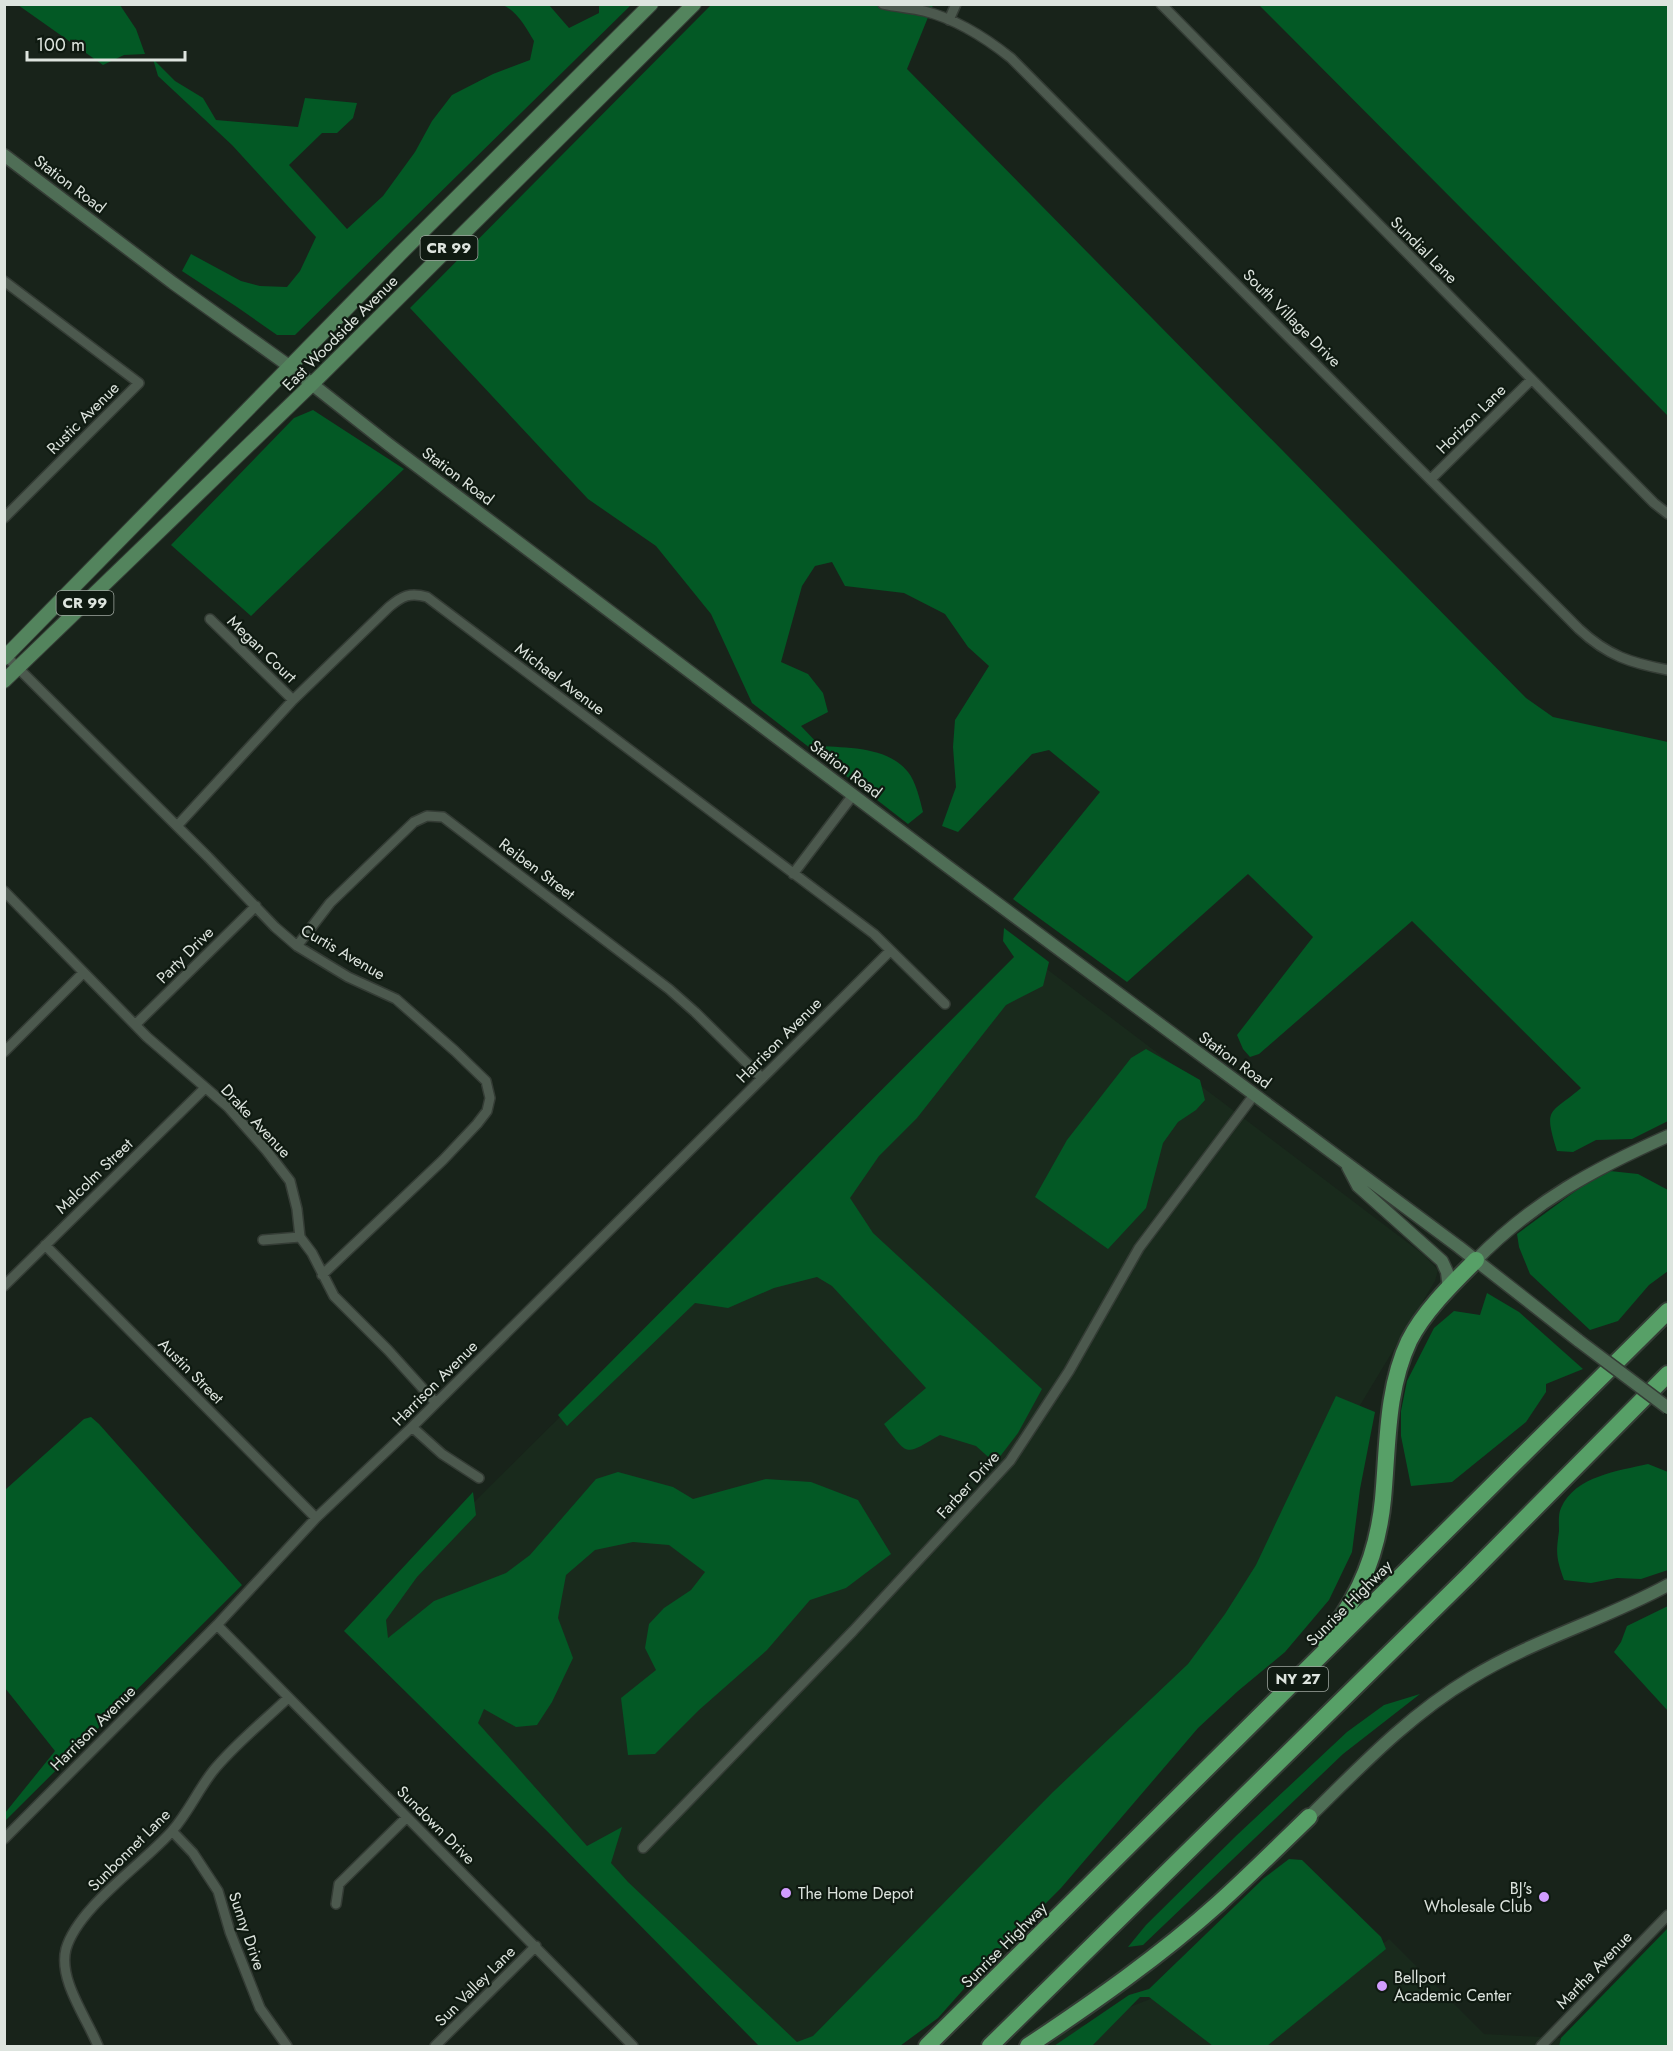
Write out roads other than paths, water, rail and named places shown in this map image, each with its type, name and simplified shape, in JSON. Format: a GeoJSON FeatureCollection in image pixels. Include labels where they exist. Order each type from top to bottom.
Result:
{"type":"FeatureCollection","features":[{"type":"Feature","properties":{"kind":"highway"},"geometry":{"type":"LineString","coordinates":[[1260,1716],[1287,1678],[1337,1624],[1363,1581],[1380,1518],[1388,1426],[1398,1374],[1410,1341],[1428,1314],[1476,1260]]}},
{"type":"Feature","properties":{"kind":"highway","name":"Sunrise Highway"},"geometry":{"type":"LineString","coordinates":[[927,2046],[1668,1311]]}},
{"type":"Feature","properties":{"kind":"highway","name":"NY 27"},"geometry":{"type":"LineString","coordinates":[[990,2046],[1468,1576],[1668,1374]]}},
{"type":"Feature","properties":{"kind":"highway"},"geometry":{"type":"LineString","coordinates":[[1028,2046],[1094,2002],[1188,1930],[1220,1903],[1309,1817]]}},
{"type":"Feature","properties":{"kind":"main road","name":"East Woodside Avenue"},"geometry":{"type":"LineString","coordinates":[[5,657],[399,255],[651,4]]}},
{"type":"Feature","properties":{"kind":"main road","name":"East Woodside Avenue"},"geometry":{"type":"LineString","coordinates":[[4,681],[312,384],[694,4]]}},
{"type":"Feature","properties":{"kind":"main road","name":"Station Road"},"geometry":{"type":"LineString","coordinates":[[4,154],[173,283],[290,366],[397,451],[1476,1260],[1668,1408]]}},
{"type":"Feature","properties":{"kind":"main road"},"geometry":{"type":"LineString","coordinates":[[1476,1260],[1516,1224],[1562,1190],[1598,1168],[1668,1136]]}},
{"type":"Feature","properties":{"kind":"main road"},"geometry":{"type":"LineString","coordinates":[[1346,1164],[1358,1186],[1442,1261],[1448,1272],[1449,1289]]}},
{"type":"Feature","properties":{"kind":"main road"},"geometry":{"type":"LineString","coordinates":[[1309,1817],[1392,1737],[1448,1692],[1489,1667],[1628,1606],[1668,1585]]}},
{"type":"Feature","properties":{"kind":"street","name":"South Village Drive"},"geometry":{"type":"LineString","coordinates":[[883,4],[925,12],[949,20],[984,38],[1023,69],[1590,639],[1617,657],[1668,670]]}},
{"type":"Feature","properties":{"kind":"street"},"geometry":{"type":"LineString","coordinates":[[949,20],[956,4]]}},
{"type":"Feature","properties":{"kind":"street","name":"Sundial Lane"},"geometry":{"type":"LineString","coordinates":[[1161,4],[1531,380],[1654,503],[1668,514]]}},
{"type":"Feature","properties":{"kind":"street","name":"Rustic Avenue"},"geometry":{"type":"LineString","coordinates":[[4,281],[139,383],[4,518]]}},
{"type":"Feature","properties":{"kind":"street","name":"Horizon Lane"},"geometry":{"type":"LineString","coordinates":[[1431,479],[1531,380]]}},
{"type":"Feature","properties":{"kind":"street","name":"Michael Avenue"},"geometry":{"type":"LineString","coordinates":[[177,826],[293,700],[401,597],[414,593],[427,597],[874,934],[945,1004]]}},
{"type":"Feature","properties":{"kind":"street","name":"Megan Court"},"geometry":{"type":"LineString","coordinates":[[210,619],[293,700]]}},
{"type":"Feature","properties":{"kind":"street","name":"Curtis Avenue"},"geometry":{"type":"LineString","coordinates":[[5,657],[177,826],[275,927],[297,946],[348,976],[396,999],[486,1081],[490,1098],[488,1111],[468,1134],[322,1275]]}},
{"type":"Feature","properties":{"kind":"street"},"geometry":{"type":"LineString","coordinates":[[793,874],[853,795]]}},
{"type":"Feature","properties":{"kind":"street","name":"Reiben Street"},"geometry":{"type":"LineString","coordinates":[[297,946],[330,903],[414,822],[427,816],[443,817],[669,989],[762,1078]]}},
{"type":"Feature","properties":{"kind":"street","name":"Drake Avenue"},"geometry":{"type":"LineString","coordinates":[[4,891],[147,1037],[228,1107],[266,1150],[290,1181],[297,1209],[300,1237],[312,1253],[334,1296],[388,1350],[436,1403]]}},
{"type":"Feature","properties":{"kind":"street","name":"Party Drive"},"geometry":{"type":"LineString","coordinates":[[136,1024],[256,906]]}},
{"type":"Feature","properties":{"kind":"street","name":"Harrison Avenue"},"geometry":{"type":"LineString","coordinates":[[4,1839],[217,1624],[316,1518],[412,1427],[890,951]]}},
{"type":"Feature","properties":{"kind":"street"},"geometry":{"type":"LineString","coordinates":[[4,1052],[83,973]]}},
{"type":"Feature","properties":{"kind":"street","name":"Malcolm Street"},"geometry":{"type":"LineString","coordinates":[[4,1286],[205,1088]]}},
{"type":"Feature","properties":{"kind":"street","name":"Farber Drive"},"geometry":{"type":"LineString","coordinates":[[643,1848],[861,1622],[1010,1461],[1069,1371],[1139,1248],[1254,1095]]}},
{"type":"Feature","properties":{"kind":"street"},"geometry":{"type":"LineString","coordinates":[[263,1240],[300,1237]]}},
{"type":"Feature","properties":{"kind":"street","name":"Austin Street"},"geometry":{"type":"LineString","coordinates":[[45,1245],[316,1518]]}},
{"type":"Feature","properties":{"kind":"street"},"geometry":{"type":"LineString","coordinates":[[412,1427],[442,1454],[479,1478]]}},
{"type":"Feature","properties":{"kind":"street","name":"Sundown Drive"},"geometry":{"type":"LineString","coordinates":[[217,1624],[633,2046]]}},
{"type":"Feature","properties":{"kind":"street","name":"Sunbonnet Lane"},"geometry":{"type":"LineString","coordinates":[[98,2046],[90,2025],[71,1992],[65,1970],[66,1949],[74,1932],[90,1910],[172,1831],[222,1761],[288,1698]]}},
{"type":"Feature","properties":{"kind":"street"},"geometry":{"type":"LineString","coordinates":[[336,1904],[339,1884],[406,1818]]}},
{"type":"Feature","properties":{"kind":"street","name":"Sunny Drive"},"geometry":{"type":"LineString","coordinates":[[172,1831],[193,1853],[218,1891],[230,1932],[260,2008],[287,2046]]}},
{"type":"Feature","properties":{"kind":"street","name":"Martha Avenue"},"geometry":{"type":"LineString","coordinates":[[1541,2046],[1668,1915]]}},
{"type":"Feature","properties":{"kind":"street","name":"Sun Valley Lane"},"geometry":{"type":"LineString","coordinates":[[435,2046],[536,1946]]}},
{"type":"Feature","properties":{"kind":"place","name":"The Home Depot"},"geometry":{"type":"Point","coordinates":[786,1893]}},
{"type":"Feature","properties":{"kind":"place","name":"BJ's Wholesale Club"},"geometry":{"type":"Point","coordinates":[1544,1897]}},
{"type":"Feature","properties":{"kind":"place","name":"Bellport Academic Center"},"geometry":{"type":"Point","coordinates":[1382,1986]}}]}
